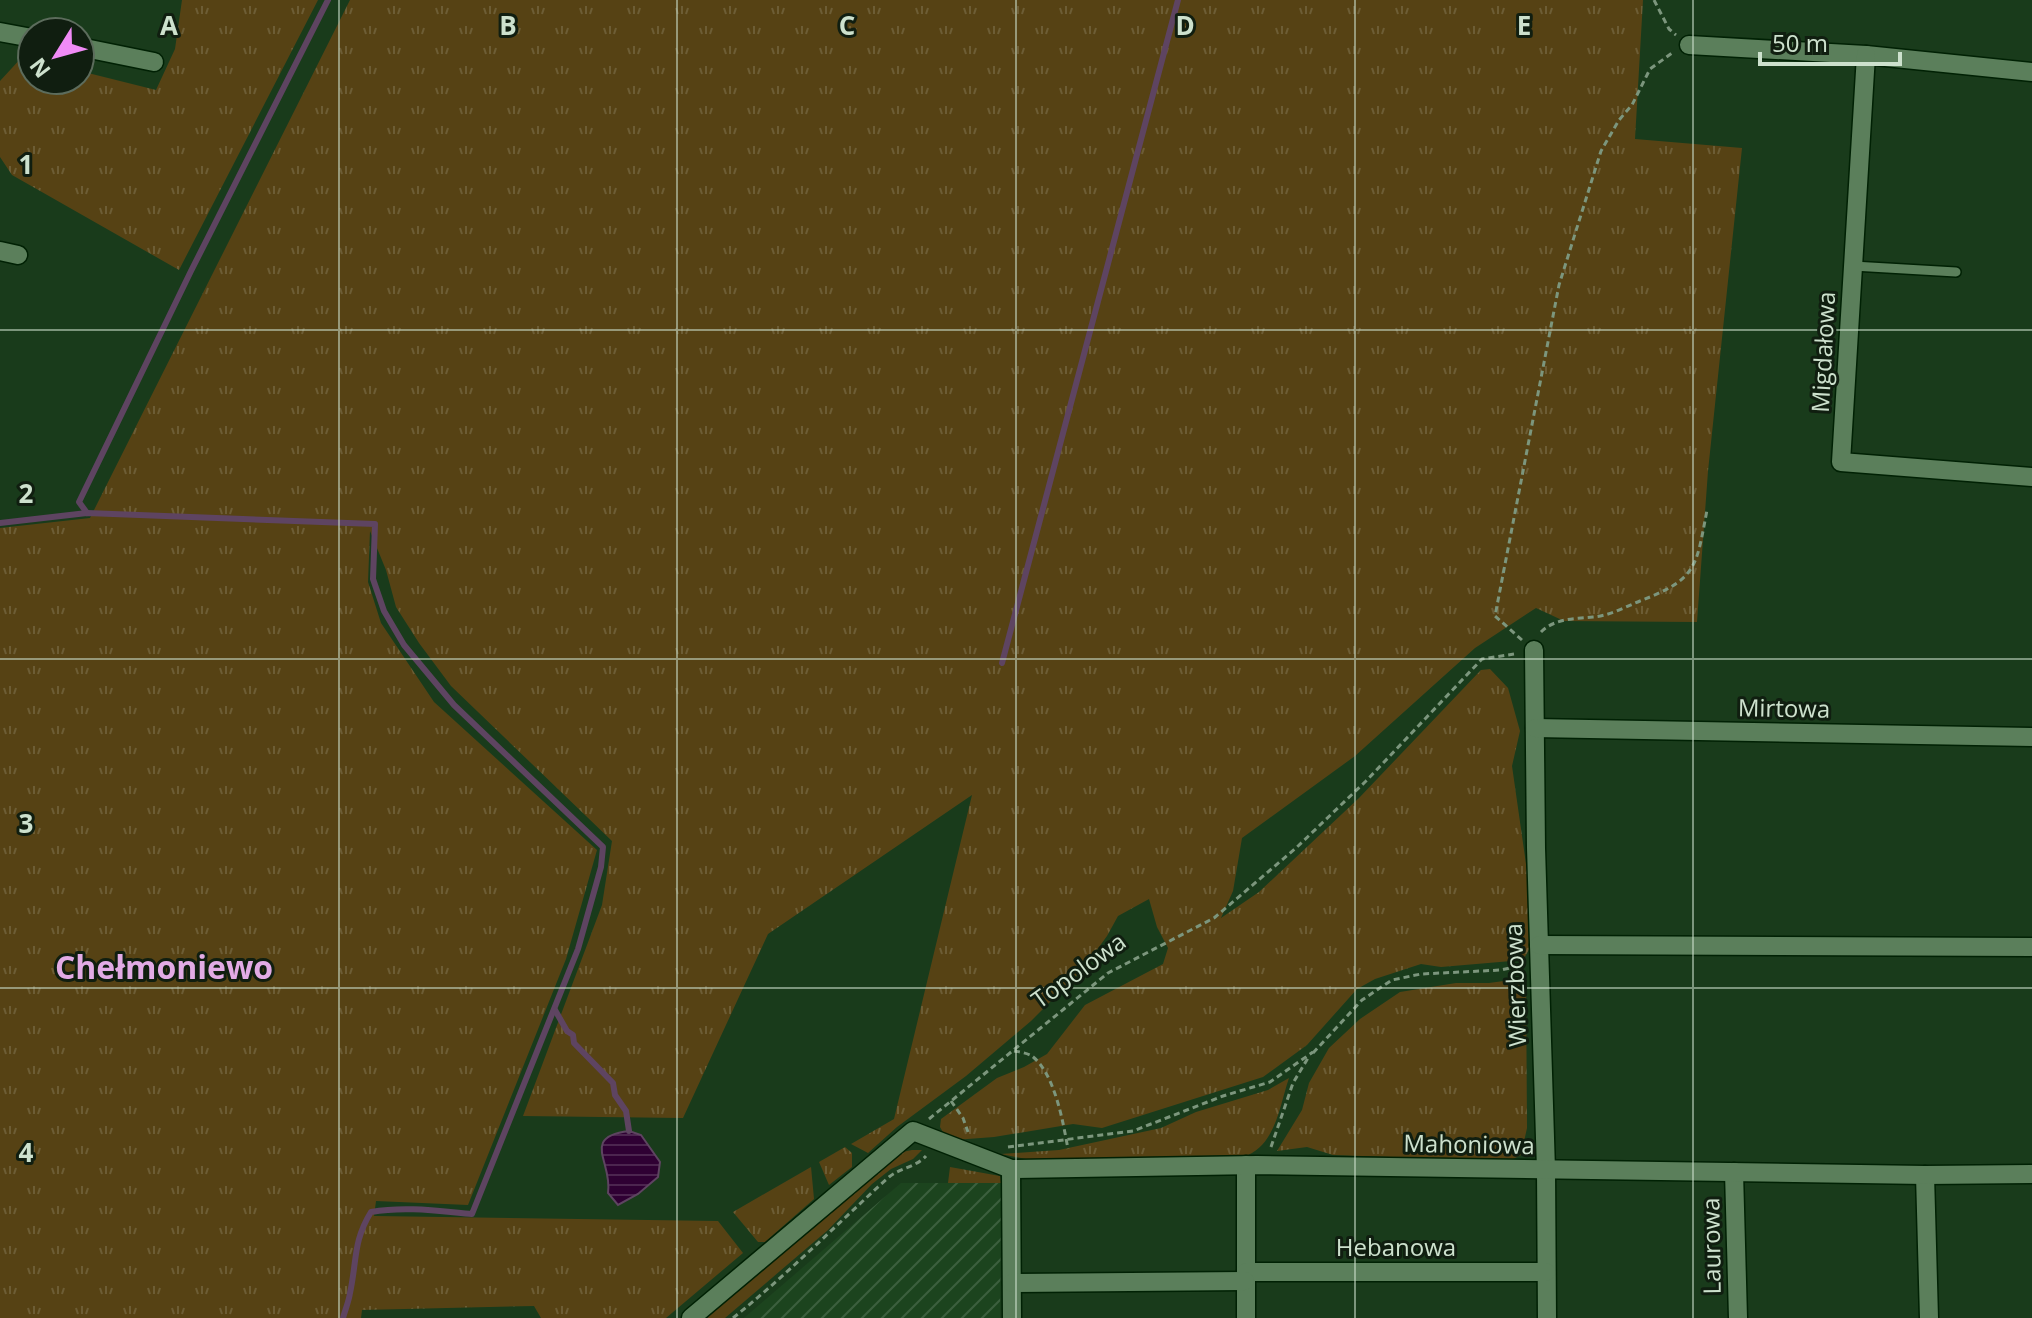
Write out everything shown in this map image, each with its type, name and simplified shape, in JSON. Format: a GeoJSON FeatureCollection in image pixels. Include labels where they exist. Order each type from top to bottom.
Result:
{"type":"FeatureCollection","features":[{"type":"Feature","properties":{"kind":"street"},"geometry":{"type":"LineString","coordinates":[[1689,45],[1866,55],[2032,72]]}},
{"type":"Feature","properties":{"kind":"street"},"geometry":{"type":"LineString","coordinates":[[96,50],[154,62]]}},
{"type":"Feature","properties":{"kind":"street","name":"Migdałowa"},"geometry":{"type":"LineString","coordinates":[[1866,55],[1841,462],[2032,477]]}},
{"type":"Feature","properties":{"kind":"street","name":"Wierzbowa"},"geometry":{"type":"LineString","coordinates":[[1534,650],[1547,1318]]}},
{"type":"Feature","properties":{"kind":"street","name":"Mirtowa"},"geometry":{"type":"LineString","coordinates":[[1535,728],[2032,737]]}},
{"type":"Feature","properties":{"kind":"street"},"geometry":{"type":"LineString","coordinates":[[1539,955],[2032,947]]}},
{"type":"Feature","properties":{"kind":"street"},"geometry":{"type":"LineString","coordinates":[[691,1318],[913,1131]]}},
{"type":"Feature","properties":{"kind":"street","name":"Mahoniowa"},"geometry":{"type":"LineString","coordinates":[[913,1131],[1011,1169],[1251,1165],[2032,1174]]}},
{"type":"Feature","properties":{"kind":"street"},"geometry":{"type":"LineString","coordinates":[[1246,1318],[1251,1165]]}},
{"type":"Feature","properties":{"kind":"street"},"geometry":{"type":"LineString","coordinates":[[1011,1169],[1012,1318]]}},
{"type":"Feature","properties":{"kind":"street","name":"Laurowa"},"geometry":{"type":"LineString","coordinates":[[1734,1172],[1738,1318]]}},
{"type":"Feature","properties":{"kind":"street"},"geometry":{"type":"LineString","coordinates":[[1925,1175],[1929,1318]]}},
{"type":"Feature","properties":{"kind":"street","name":"Hebanowa"},"geometry":{"type":"LineString","coordinates":[[1012,1283],[1546,1272]]}},
{"type":"Feature","properties":{"kind":"lane"},"geometry":{"type":"LineString","coordinates":[[1853,266],[1956,272]]}},
{"type":"Feature","properties":{"kind":"path"},"geometry":{"type":"LineString","coordinates":[[1654,0],[1669,29],[1689,45],[1650,69],[1632,105],[1601,151],[1559,285],[1495,616],[1534,650],[1543,629],[1567,619],[1597,617],[1672,589],[1687,577],[1699,552],[1707,510]]}},
{"type":"Feature","properties":{"kind":"path","name":"Topolowa"},"geometry":{"type":"LineString","coordinates":[[913,1131],[1108,973],[1214,918],[1251,888],[1366,781],[1482,659],[1534,650]]}},
{"type":"Feature","properties":{"kind":"path"},"geometry":{"type":"LineString","coordinates":[[1251,1165],[1268,1153],[1277,1137],[1293,1083],[1313,1052],[1362,1000],[1392,980],[1421,974],[1501,970],[1539,955]]}},
{"type":"Feature","properties":{"kind":"path"},"geometry":{"type":"LineString","coordinates":[[1013,1050],[1030,1054],[1044,1070],[1058,1104],[1071,1168]]}},
{"type":"Feature","properties":{"kind":"path"},"geometry":{"type":"LineString","coordinates":[[1008,1147],[1133,1131],[1223,1096],[1270,1082],[1313,1052]]}},
{"type":"Feature","properties":{"kind":"path"},"geometry":{"type":"LineString","coordinates":[[951,1101],[970,1135],[970,1153]]}},
{"type":"Feature","properties":{"kind":"path"},"geometry":{"type":"LineString","coordinates":[[733,1318],[832,1233],[893,1174],[921,1162],[939,1141]]}},
{"type":"Feature","properties":{"kind":"shaded area"},"geometry":{"type":"Polygon","coordinates":[[[629,1131],[641,1135],[660,1162],[658,1177],[638,1194],[618,1205],[608,1193],[602,1145],[614,1134],[629,1131]]]}},
{"type":"Feature","properties":{"kind":"shaded area"},"geometry":{"type":"Polygon","coordinates":[[[901,1183],[1001,1183],[1000,1318],[744,1318],[901,1183]]]}},
{"type":"Feature","properties":{"kind":"green space"},"geometry":{"type":"Polygon","coordinates":[[[182,0],[318,0],[179,270],[12,175],[0,157],[0,81],[16,64],[16,96],[96,96],[96,75],[156,90],[175,49],[182,0]]]}},
{"type":"Feature","properties":{"kind":"green space"},"geometry":{"type":"Polygon","coordinates":[[[350,0],[1643,0],[1635,139],[1742,148],[1708,471],[1697,622],[1564,621],[1536,608],[1475,648],[1355,756],[1242,838],[1233,891],[1221,918],[1259,892],[1359,798],[1481,670],[1490,669],[1508,688],[1520,731],[1512,766],[1528,878],[1530,948],[1523,960],[1441,967],[1421,964],[1375,979],[1357,989],[1307,1045],[1263,1077],[1102,1128],[1073,1124],[954,1140],[944,1134],[940,1127],[941,1119],[997,1078],[1047,1054],[1085,1005],[1163,964],[1168,948],[1157,927],[1149,899],[1118,916],[1083,969],[1031,1021],[868,1153],[851,1144],[894,1119],[972,795],[768,934],[683,1118],[523,1116],[602,905],[612,841],[451,686],[396,607],[386,570],[370,531],[368,582],[381,623],[434,702],[597,850],[566,959],[468,1205],[376,1201],[374,1216],[718,1221],[743,1253],[666,1318],[541,1318],[534,1306],[362,1310],[361,1318],[0,1318],[0,528],[90,518],[350,0]]]}},
{"type":"Feature","properties":{"kind":"green space"},"geometry":{"type":"Polygon","coordinates":[[[1526,978],[1527,1128],[1521,1155],[1509,1161],[1333,1155],[1307,1147],[1277,1151],[1302,1110],[1309,1083],[1329,1048],[1360,1019],[1400,992],[1456,983],[1526,978]]]}},
{"type":"Feature","properties":{"kind":"green space"},"geometry":{"type":"Polygon","coordinates":[[[1289,1078],[1271,1132],[1265,1142],[1248,1155],[1026,1159],[1001,1154],[1059,1150],[1161,1128],[1196,1112],[1268,1090],[1289,1078]]]}},
{"type":"Feature","properties":{"kind":"green space"},"geometry":{"type":"Polygon","coordinates":[[[845,1147],[852,1153],[852,1167],[829,1185],[819,1162],[845,1147]]]}},
{"type":"Feature","properties":{"kind":"green space"},"geometry":{"type":"Polygon","coordinates":[[[922,1150],[872,1184],[828,1230],[725,1318],[706,1318],[898,1153],[922,1150]]]}},
{"type":"Feature","properties":{"kind":"green space"},"geometry":{"type":"Polygon","coordinates":[[[811,1167],[814,1199],[765,1242],[758,1242],[733,1212],[811,1167]]]}},
{"type":"Feature","properties":{"kind":"green space"},"geometry":{"type":"Polygon","coordinates":[[[950,1167],[1000,1176],[1001,1183],[948,1183],[950,1167]]]}},
{"type":"Feature","properties":{"kind":"waterway"},"geometry":{"type":"LineString","coordinates":[[87,513],[79,502],[328,0]]}},
{"type":"Feature","properties":{"kind":"waterway"},"geometry":{"type":"LineString","coordinates":[[1002,663],[1178,0]]}},
{"type":"Feature","properties":{"kind":"waterway"},"geometry":{"type":"LineString","coordinates":[[0,523],[87,513],[375,524],[373,579],[384,611],[404,645],[454,705],[603,847],[601,867],[578,949],[472,1214],[409,1209],[371,1212],[358,1242],[343,1318]]}},
{"type":"Feature","properties":{"kind":"waterway"},"geometry":{"type":"LineString","coordinates":[[555,1010],[567,1031],[573,1035],[574,1043],[613,1083],[615,1095],[626,1111],[629,1131]]}},
{"type":"Feature","properties":{"kind":"district","name":"Chełmoniewo"},"geometry":{"type":"Point","coordinates":[164,968]}}]}
